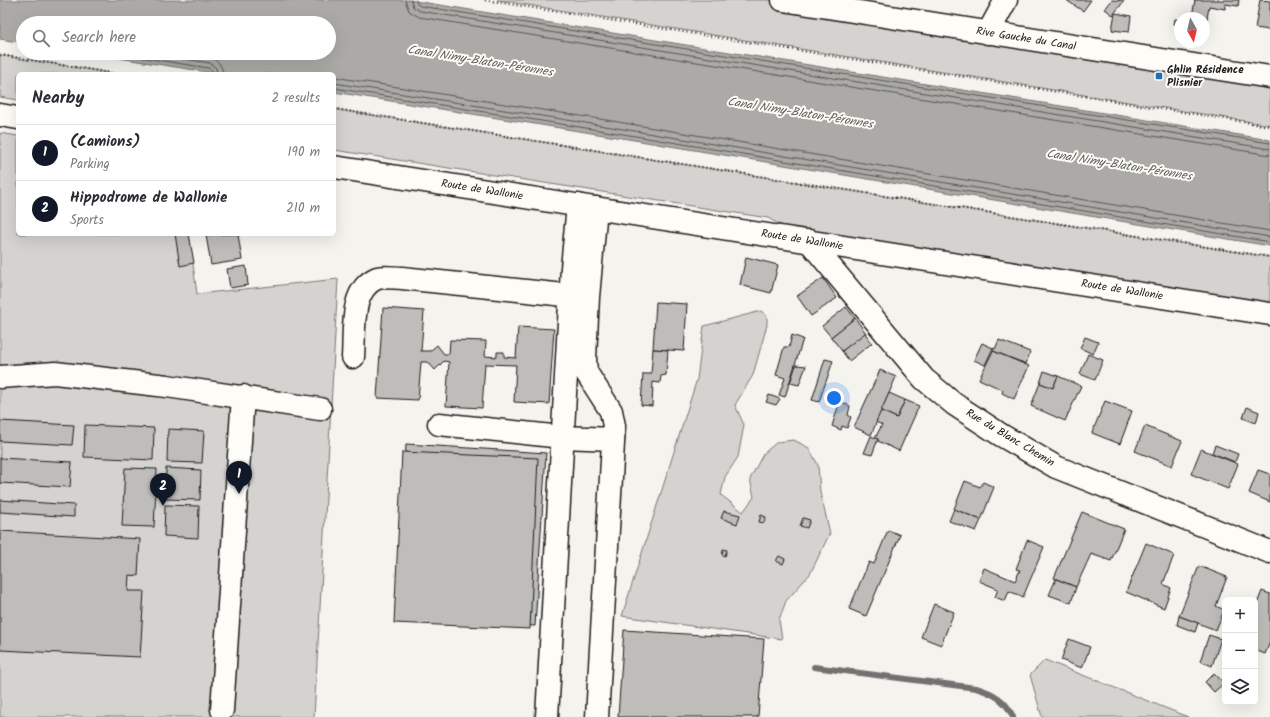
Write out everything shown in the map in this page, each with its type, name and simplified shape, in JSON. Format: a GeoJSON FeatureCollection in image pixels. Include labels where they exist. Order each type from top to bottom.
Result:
{"type":"FeatureCollection","features":[{"type":"Feature","properties":{"kind":"street","name":"Rive Gauche du Canal"},"geometry":{"type":"LineString","coordinates":[[782,0],[1270,77]]}},
{"type":"Feature","properties":{"kind":"street"},"geometry":{"type":"LineString","coordinates":[[988,33],[1006,0]]}},
{"type":"Feature","properties":{"kind":"street"},"geometry":{"type":"LineString","coordinates":[[0,116],[16,118]]}},
{"type":"Feature","properties":{"kind":"street","name":"Route de Wallonie"},"geometry":{"type":"LineString","coordinates":[[336,167],[1270,314]]}},
{"type":"Feature","properties":{"kind":"street"},"geometry":{"type":"LineString","coordinates":[[546,717],[562,437],[579,296],[587,206]]}},
{"type":"Feature","properties":{"kind":"street","name":"Rue du Blanc Chemin"},"geometry":{"type":"LineString","coordinates":[[809,241],[924,379],[954,404],[1001,435],[1056,467],[1270,552]]}},
{"type":"Feature","properties":{"kind":"street"},"geometry":{"type":"LineString","coordinates":[[353,357],[356,309],[359,296],[366,285],[379,278],[402,278],[579,296]]}},
{"type":"Feature","properties":{"kind":"street"},"geometry":{"type":"LineString","coordinates":[[579,296],[586,372],[611,411],[614,426],[597,717]]}},
{"type":"Feature","properties":{"kind":"street"},"geometry":{"type":"LineString","coordinates":[[0,377],[55,373],[243,396],[320,409]]}},
{"type":"Feature","properties":{"kind":"street"},"geometry":{"type":"LineString","coordinates":[[222,710],[243,396]]}},
{"type":"Feature","properties":{"kind":"street"},"geometry":{"type":"LineString","coordinates":[[439,424],[562,437],[613,439]]}},
{"type":"Feature","properties":{"kind":"path"},"geometry":{"type":"LineString","coordinates":[[486,0],[1270,126]]}},
{"type":"Feature","properties":{"kind":"path"},"geometry":{"type":"LineString","coordinates":[[0,55],[16,58]]}},
{"type":"Feature","properties":{"kind":"path"},"geometry":{"type":"LineString","coordinates":[[31,60],[105,72]]}},
{"type":"Feature","properties":{"kind":"path"},"geometry":{"type":"LineString","coordinates":[[336,108],[1270,257]]}},
{"type":"Feature","properties":{"kind":"shaded area"},"geometry":{"type":"Polygon","coordinates":[[[497,0],[783,0],[1270,77],[1270,125],[497,0]]]}},
{"type":"Feature","properties":{"kind":"shaded area"},"geometry":{"type":"Polygon","coordinates":[[[0,55],[16,58],[16,60],[31,60],[105,72],[16,72],[16,100],[0,97],[0,55]]]}},
{"type":"Feature","properties":{"kind":"shaded area"},"geometry":{"type":"Polygon","coordinates":[[[336,109],[1270,257],[1270,314],[809,241],[768,218],[336,150],[336,109]]]}},
{"type":"Feature","properties":{"kind":"shaded area"},"geometry":{"type":"Polygon","coordinates":[[[0,133],[16,136],[16,236],[189,236],[197,294],[338,279],[314,717],[0,717],[0,133]]]}},
{"type":"Feature","properties":{"kind":"shaded area"},"geometry":{"type":"Polygon","coordinates":[[[761,311],[767,316],[767,325],[753,375],[735,405],[744,425],[738,457],[725,477],[721,495],[743,512],[754,497],[750,479],[763,454],[777,442],[794,440],[809,448],[818,465],[820,492],[830,533],[810,574],[786,601],[779,620],[782,639],[622,616],[697,379],[704,326],[761,311]]]}},
{"type":"Feature","properties":{"kind":"shaded area"},"geometry":{"type":"Polygon","coordinates":[[[1045,660],[1188,717],[1042,717],[1030,675],[1045,660]]]}},
{"type":"Feature","properties":{"kind":"water","name":"Canal Nimy-Blaton-Péronnes"},"geometry":{"type":"Polygon","coordinates":[[[0,0],[409,0],[1270,140],[1270,246],[610,136],[336,92],[336,72],[207,72],[131,60],[336,60],[336,16],[16,16],[16,42],[0,39],[0,0]]]}},
{"type":"Feature","properties":{"kind":"building"},"geometry":{"type":"Polygon","coordinates":[[[1066,0],[1091,0],[1083,11],[1066,0]]]}},
{"type":"Feature","properties":{"kind":"building"},"geometry":{"type":"Polygon","coordinates":[[[1112,0],[1124,1],[1113,15],[1105,9],[1112,0]]]}},
{"type":"Feature","properties":{"kind":"building"},"geometry":{"type":"Polygon","coordinates":[[[1195,0],[1239,0],[1238,6],[1225,4],[1225,9],[1209,6],[1208,12],[1193,12],[1195,0]]]}},
{"type":"Feature","properties":{"kind":"building"},"geometry":{"type":"Polygon","coordinates":[[[1260,0],[1270,1],[1270,30],[1255,28],[1260,0]]]}},
{"type":"Feature","properties":{"kind":"building"},"geometry":{"type":"Polygon","coordinates":[[[1115,13],[1131,16],[1129,32],[1112,30],[1115,13]]]}},
{"type":"Feature","properties":{"kind":"building"},"geometry":{"type":"Polygon","coordinates":[[[175,236],[189,236],[194,263],[180,266],[175,236]]]}},
{"type":"Feature","properties":{"kind":"building"},"geometry":{"type":"Polygon","coordinates":[[[206,236],[238,236],[242,260],[211,265],[206,236]]]}},
{"type":"Feature","properties":{"kind":"building"},"geometry":{"type":"Polygon","coordinates":[[[746,257],[778,265],[771,293],[740,285],[746,257]]]}},
{"type":"Feature","properties":{"kind":"building"},"geometry":{"type":"Polygon","coordinates":[[[246,266],[248,285],[230,288],[227,269],[246,266]]]}},
{"type":"Feature","properties":{"kind":"building"},"geometry":{"type":"Polygon","coordinates":[[[823,278],[837,298],[811,316],[797,296],[823,278]]]}},
{"type":"Feature","properties":{"kind":"building"},"geometry":{"type":"Polygon","coordinates":[[[656,302],[687,304],[684,351],[653,349],[656,302]]]}},
{"type":"Feature","properties":{"kind":"building"},"geometry":{"type":"Polygon","coordinates":[[[846,307],[855,318],[831,337],[822,326],[846,307]]]}},
{"type":"Feature","properties":{"kind":"building"},"geometry":{"type":"Polygon","coordinates":[[[383,308],[424,311],[421,351],[430,351],[437,345],[444,354],[449,354],[450,340],[486,341],[485,356],[497,357],[497,352],[504,352],[504,357],[516,358],[518,327],[554,329],[549,404],[514,402],[516,365],[485,364],[482,408],[446,406],[449,362],[444,361],[435,370],[428,362],[421,362],[418,400],[377,398],[383,308]]]}},
{"type":"Feature","properties":{"kind":"building"},"geometry":{"type":"Polygon","coordinates":[[[855,318],[866,333],[842,351],[831,337],[855,318]]]}},
{"type":"Feature","properties":{"kind":"building"},"geometry":{"type":"Polygon","coordinates":[[[865,333],[872,343],[849,361],[842,351],[865,333]]]}},
{"type":"Feature","properties":{"kind":"building"},"geometry":{"type":"Polygon","coordinates":[[[792,335],[803,339],[785,397],[779,395],[785,378],[776,375],[784,347],[789,347],[792,335]]]}},
{"type":"Feature","properties":{"kind":"building"},"geometry":{"type":"Polygon","coordinates":[[[1085,337],[1098,342],[1093,354],[1080,348],[1085,337]]]}},
{"type":"Feature","properties":{"kind":"building"},"geometry":{"type":"Polygon","coordinates":[[[999,340],[1030,352],[1026,364],[993,351],[993,348],[995,349],[999,340]]]}},
{"type":"Feature","properties":{"kind":"building"},"geometry":{"type":"Polygon","coordinates":[[[982,343],[993,348],[985,365],[974,360],[982,343]]]}},
{"type":"Feature","properties":{"kind":"building"},"geometry":{"type":"Polygon","coordinates":[[[653,349],[668,350],[666,375],[661,376],[660,383],[653,382],[652,406],[641,405],[643,374],[651,374],[653,349]]]}},
{"type":"Feature","properties":{"kind":"building"},"geometry":{"type":"Polygon","coordinates":[[[993,351],[1029,366],[1014,399],[1002,393],[1003,390],[979,379],[993,351]]]}},
{"type":"Feature","properties":{"kind":"building"},"geometry":{"type":"Polygon","coordinates":[[[1088,354],[1103,360],[1095,380],[1080,374],[1088,354]]]}},
{"type":"Feature","properties":{"kind":"building"},"geometry":{"type":"Polygon","coordinates":[[[825,359],[833,361],[819,402],[812,400],[825,359]]]}},
{"type":"Feature","properties":{"kind":"building"},"geometry":{"type":"Polygon","coordinates":[[[796,365],[806,366],[799,385],[790,383],[796,365]]]}},
{"type":"Feature","properties":{"kind":"building"},"geometry":{"type":"Polygon","coordinates":[[[880,370],[896,377],[871,435],[854,427],[880,370]]]}},
{"type":"Feature","properties":{"kind":"building"},"geometry":{"type":"Polygon","coordinates":[[[1044,371],[1058,376],[1053,388],[1040,383],[1044,371]]]}},
{"type":"Feature","properties":{"kind":"building"},"geometry":{"type":"Polygon","coordinates":[[[1058,376],[1081,386],[1065,421],[1031,406],[1040,383],[1053,388],[1058,376]]]}},
{"type":"Feature","properties":{"kind":"building"},"geometry":{"type":"Polygon","coordinates":[[[889,393],[905,400],[897,418],[881,411],[889,393]]]}},
{"type":"Feature","properties":{"kind":"building"},"geometry":{"type":"Polygon","coordinates":[[[769,395],[780,399],[776,405],[766,402],[769,395]]]}},
{"type":"Feature","properties":{"kind":"building"},"geometry":{"type":"Polygon","coordinates":[[[905,400],[919,406],[899,451],[878,441],[878,439],[875,438],[882,425],[876,422],[881,411],[897,418],[905,400]]]}},
{"type":"Feature","properties":{"kind":"building"},"geometry":{"type":"Polygon","coordinates":[[[840,401],[850,406],[848,415],[851,417],[847,428],[842,426],[841,430],[832,426],[840,401]]]}},
{"type":"Feature","properties":{"kind":"building"},"geometry":{"type":"Polygon","coordinates":[[[1105,401],[1132,411],[1120,444],[1092,433],[1105,401]]]}},
{"type":"Feature","properties":{"kind":"building"},"geometry":{"type":"Polygon","coordinates":[[[1247,407],[1259,412],[1256,423],[1243,418],[1247,407]]]}},
{"type":"Feature","properties":{"kind":"building"},"geometry":{"type":"Polygon","coordinates":[[[0,421],[74,425],[72,445],[0,441],[0,421]]]}},
{"type":"Feature","properties":{"kind":"building"},"geometry":{"type":"Polygon","coordinates":[[[85,425],[154,428],[153,460],[84,457],[85,425]]]}},
{"type":"Feature","properties":{"kind":"building"},"geometry":{"type":"Polygon","coordinates":[[[1145,426],[1182,441],[1172,466],[1135,451],[1145,426]]]}},
{"type":"Feature","properties":{"kind":"building"},"geometry":{"type":"Polygon","coordinates":[[[168,429],[204,431],[202,463],[167,462],[168,429]]]}},
{"type":"Feature","properties":{"kind":"building"},"geometry":{"type":"Polygon","coordinates":[[[871,436],[878,439],[872,455],[864,453],[871,436]]]}},
{"type":"Feature","properties":{"kind":"building"},"geometry":{"type":"Polygon","coordinates":[[[406,444],[546,453],[535,626],[395,618],[406,444]]]}},
{"type":"Feature","properties":{"kind":"building"},"geometry":{"type":"Polygon","coordinates":[[[1215,445],[1238,454],[1235,462],[1212,453],[1215,445]]]}},
{"type":"Feature","properties":{"kind":"building"},"geometry":{"type":"Polygon","coordinates":[[[1201,449],[1238,464],[1228,489],[1191,474],[1201,449]]]}},
{"type":"Feature","properties":{"kind":"building"},"geometry":{"type":"Polygon","coordinates":[[[402,452],[538,458],[530,629],[394,623],[402,452]]]}},
{"type":"Feature","properties":{"kind":"building"},"geometry":{"type":"Polygon","coordinates":[[[0,458],[72,462],[70,487],[0,483],[0,458]]]}},
{"type":"Feature","properties":{"kind":"building"},"geometry":{"type":"Polygon","coordinates":[[[125,468],[157,469],[154,527],[122,526],[125,468]]]}},
{"type":"Feature","properties":{"kind":"building"},"geometry":{"type":"Polygon","coordinates":[[[166,468],[201,470],[200,500],[165,499],[166,468]]]}},
{"type":"Feature","properties":{"kind":"building"},"geometry":{"type":"Polygon","coordinates":[[[1258,470],[1270,474],[1270,502],[1249,493],[1258,470]]]}},
{"type":"Feature","properties":{"kind":"building"},"geometry":{"type":"Polygon","coordinates":[[[965,481],[980,487],[983,482],[994,487],[981,520],[954,509],[965,481]]]}},
{"type":"Feature","properties":{"kind":"building"},"geometry":{"type":"Polygon","coordinates":[[[0,500],[74,505],[74,517],[0,512],[0,500]]]}},
{"type":"Feature","properties":{"kind":"building"},"geometry":{"type":"Polygon","coordinates":[[[165,505],[199,506],[198,538],[164,536],[165,505]]]}},
{"type":"Feature","properties":{"kind":"building"},"geometry":{"type":"Polygon","coordinates":[[[954,509],[981,520],[976,531],[949,521],[954,509]]]}},
{"type":"Feature","properties":{"kind":"building"},"geometry":{"type":"Polygon","coordinates":[[[724,511],[740,515],[737,524],[721,518],[724,511]]]}},
{"type":"Feature","properties":{"kind":"building"},"geometry":{"type":"Polygon","coordinates":[[[1082,512],[1124,529],[1111,561],[1091,554],[1076,587],[1054,578],[1082,512]]]}},
{"type":"Feature","properties":{"kind":"building"},"geometry":{"type":"Polygon","coordinates":[[[761,515],[766,517],[764,523],[759,522],[761,515]]]}},
{"type":"Feature","properties":{"kind":"building"},"geometry":{"type":"Polygon","coordinates":[[[803,518],[810,520],[807,528],[800,526],[803,518]]]}},
{"type":"Feature","properties":{"kind":"building"},"geometry":{"type":"Polygon","coordinates":[[[888,530],[900,535],[866,616],[849,609],[869,562],[874,564],[888,530]]]}},
{"type":"Feature","properties":{"kind":"building"},"geometry":{"type":"Polygon","coordinates":[[[0,531],[140,539],[138,576],[129,575],[128,591],[144,591],[140,657],[0,650],[0,531]]]}},
{"type":"Feature","properties":{"kind":"building"},"geometry":{"type":"Polygon","coordinates":[[[1027,540],[1044,547],[1023,597],[1009,591],[1005,601],[995,597],[998,589],[979,581],[984,568],[1015,581],[1020,570],[1016,569],[1027,540]]]}},
{"type":"Feature","properties":{"kind":"building"},"geometry":{"type":"Polygon","coordinates":[[[1146,543],[1174,555],[1163,584],[1171,588],[1164,608],[1126,592],[1146,543]]]}},
{"type":"Feature","properties":{"kind":"building"},"geometry":{"type":"Polygon","coordinates":[[[723,549],[727,550],[725,556],[722,555],[723,549]]]}},
{"type":"Feature","properties":{"kind":"building"},"geometry":{"type":"Polygon","coordinates":[[[779,556],[785,559],[783,564],[776,561],[779,556]]]}},
{"type":"Feature","properties":{"kind":"building"},"geometry":{"type":"Polygon","coordinates":[[[1199,566],[1227,577],[1216,606],[1222,609],[1222,615],[1216,630],[1179,616],[1199,566]]]}},
{"type":"Feature","properties":{"kind":"building"},"geometry":{"type":"Polygon","coordinates":[[[1056,579],[1076,587],[1071,603],[1049,595],[1056,579]]]}},
{"type":"Feature","properties":{"kind":"building"},"geometry":{"type":"Polygon","coordinates":[[[1262,591],[1270,594],[1270,642],[1265,654],[1258,651],[1258,601],[1262,591]]]}},
{"type":"Feature","properties":{"kind":"building"},"geometry":{"type":"Polygon","coordinates":[[[934,604],[954,612],[941,645],[921,637],[934,604]]]}},
{"type":"Feature","properties":{"kind":"building"},"geometry":{"type":"Polygon","coordinates":[[[1179,616],[1198,623],[1195,632],[1177,625],[1179,616]]]}},
{"type":"Feature","properties":{"kind":"building"},"geometry":{"type":"Polygon","coordinates":[[[624,630],[764,639],[758,717],[618,717],[624,630]]]}},
{"type":"Feature","properties":{"kind":"building"},"geometry":{"type":"Polygon","coordinates":[[[1209,635],[1221,639],[1212,666],[1200,661],[1209,635]]]}},
{"type":"Feature","properties":{"kind":"building"},"geometry":{"type":"Polygon","coordinates":[[[1069,639],[1090,647],[1082,668],[1061,660],[1069,639]]]}},
{"type":"Feature","properties":{"kind":"building"},"geometry":{"type":"Polygon","coordinates":[[[1214,673],[1222,681],[1222,685],[1214,692],[1205,682],[1214,673]]]}},
{"type":"Feature","properties":{"kind":"waterway"},"geometry":{"type":"LineString","coordinates":[[814,667],[976,688],[988,692],[998,698],[1007,706],[1013,717]]}},
{"type":"Feature","properties":{"kind":"place","name":"Ghlin Résidence Plisnier"},"geometry":{"type":"Point","coordinates":[1159,76]}},
{"type":"Feature","properties":{"kind":"place","name":"(Camions)"},"geometry":{"type":"Point","coordinates":[239,494]}},
{"type":"Feature","properties":{"kind":"place","name":"Hippodrome de Wallonie"},"geometry":{"type":"Point","coordinates":[163,506]}}]}
